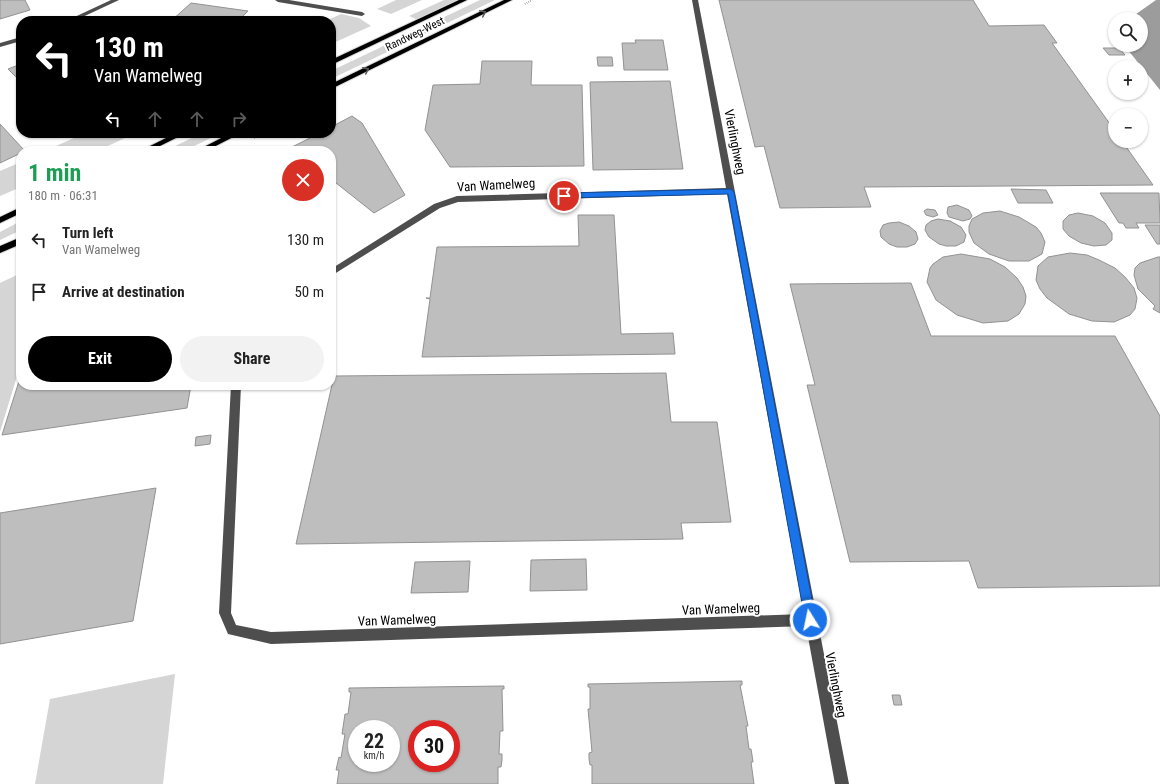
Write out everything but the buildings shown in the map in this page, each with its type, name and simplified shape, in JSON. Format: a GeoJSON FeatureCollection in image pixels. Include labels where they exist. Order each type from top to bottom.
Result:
{"type":"FeatureCollection","features":[{"type":"Feature","properties":{"kind":"main road","name":"Randweg-West"},"geometry":{"type":"LineString","coordinates":[[336,61],[464,0]]}},
{"type":"Feature","properties":{"kind":"main road","name":"Randweg-West"},"geometry":{"type":"LineString","coordinates":[[336,85],[509,0]]}},
{"type":"Feature","properties":{"kind":"main road"},"geometry":{"type":"LineString","coordinates":[[155,146],[171,138]]}},
{"type":"Feature","properties":{"kind":"main road"},"geometry":{"type":"LineString","coordinates":[[210,146],[227,138]]}},
{"type":"Feature","properties":{"kind":"main road"},"geometry":{"type":"LineString","coordinates":[[0,220],[16,212]]}},
{"type":"Feature","properties":{"kind":"main road"},"geometry":{"type":"LineString","coordinates":[[0,250],[16,242]]}},
{"type":"Feature","properties":{"kind":"street"},"geometry":{"type":"LineString","coordinates":[[80,16],[116,0]]}},
{"type":"Feature","properties":{"kind":"street"},"geometry":{"type":"LineString","coordinates":[[278,0],[362,14]]}},
{"type":"Feature","properties":{"kind":"street","name":"Vierlinghweg"},"geometry":{"type":"LineString","coordinates":[[695,0],[810,620],[842,784]]}},
{"type":"Feature","properties":{"kind":"street"},"geometry":{"type":"LineString","coordinates":[[0,45],[16,40]]}},
{"type":"Feature","properties":{"kind":"street","name":"Van Wamelweg"},"geometry":{"type":"LineString","coordinates":[[336,270],[437,206],[457,198],[731,192]]}},
{"type":"Feature","properties":{"kind":"street","name":"Van Wamelweg"},"geometry":{"type":"LineString","coordinates":[[236,390],[225,613],[232,630],[271,638],[810,620]]}},
{"type":"Feature","properties":{"kind":"shaded area"},"geometry":{"type":"Polygon","coordinates":[[[396,0],[422,0],[391,14],[377,9],[396,0]]]}},
{"type":"Feature","properties":{"kind":"shaded area"},"geometry":{"type":"Polygon","coordinates":[[[444,0],[460,0],[418,20],[409,16],[444,0]]]}},
{"type":"Feature","properties":{"kind":"shaded area"},"geometry":{"type":"Polygon","coordinates":[[[480,0],[495,0],[336,77],[336,69],[480,0]]]}},
{"type":"Feature","properties":{"kind":"shaded area"},"geometry":{"type":"Polygon","coordinates":[[[1156,0],[1160,0],[1160,90],[1148,75],[1148,60],[1136,60],[1130,52],[1148,52],[1148,12],[1139,12],[1156,0]]]}},
{"type":"Feature","properties":{"kind":"shaded area"},"geometry":{"type":"Polygon","coordinates":[[[341,14],[359,18],[371,26],[336,42],[336,16],[341,14]]]}},
{"type":"Feature","properties":{"kind":"shaded area"},"geometry":{"type":"Polygon","coordinates":[[[74,138],[125,138],[108,146],[56,146],[74,138]]]}},
{"type":"Feature","properties":{"kind":"shaded area"},"geometry":{"type":"Polygon","coordinates":[[[192,138],[211,138],[194,146],[175,146],[192,138]]]}},
{"type":"Feature","properties":{"kind":"shaded area"},"geometry":{"type":"Polygon","coordinates":[[[16,164],[16,189],[0,196],[0,171],[16,164]]]}},
{"type":"Feature","properties":{"kind":"shaded area"},"geometry":{"type":"Polygon","coordinates":[[[16,224],[16,232],[0,240],[0,232],[16,224]]]}},
{"type":"Feature","properties":{"kind":"shaded area"},"geometry":{"type":"Polygon","coordinates":[[[16,275],[16,379],[0,432],[0,283],[16,275]]]}},
{"type":"Feature","properties":{"kind":"shaded area"},"geometry":{"type":"Polygon","coordinates":[[[175,674],[163,784],[35,784],[50,699],[175,674]]]}},
{"type":"Feature","properties":{"kind":"route"},"geometry":{"type":"LineString","coordinates":[[564,196],[731,192],[810,620]]}}]}
